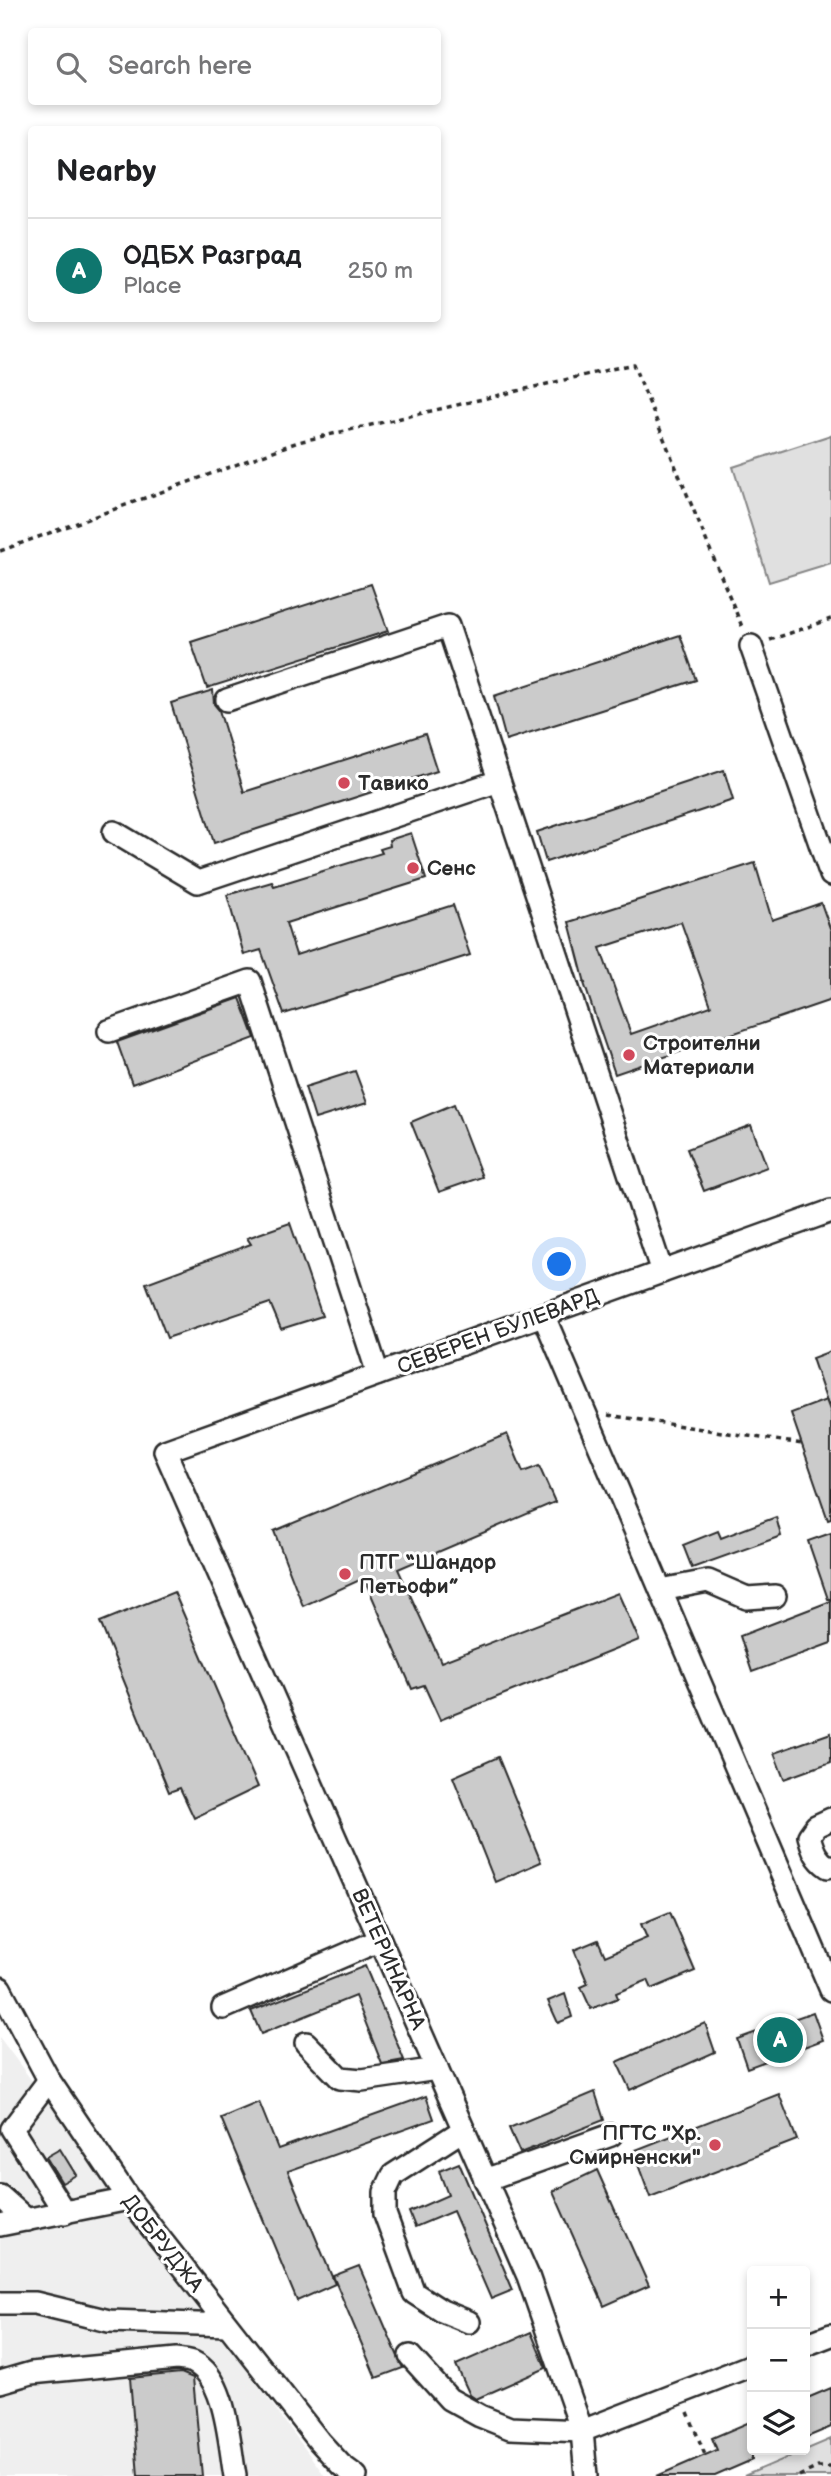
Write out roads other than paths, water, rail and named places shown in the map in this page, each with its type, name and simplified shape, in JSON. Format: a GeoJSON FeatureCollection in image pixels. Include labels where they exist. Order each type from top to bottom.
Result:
{"type":"FeatureCollection","features":[{"type":"Feature","properties":{"kind":"street"},"geometry":{"type":"LineString","coordinates":[[226,700],[448,626],[662,1272]]}},
{"type":"Feature","properties":{"kind":"street"},"geometry":{"type":"LineString","coordinates":[[751,646],[831,875]]}},
{"type":"Feature","properties":{"kind":"street"},"geometry":{"type":"LineString","coordinates":[[114,832],[198,882],[499,781]]}},
{"type":"Feature","properties":{"kind":"street"},"geometry":{"type":"LineString","coordinates":[[109,1031],[250,981],[378,1374]]}},
{"type":"Feature","properties":{"kind":"street","name":"СЕВЕРЕН БУЛЕВАРД"},"geometry":{"type":"LineString","coordinates":[[165,1451],[831,1211]]}},
{"type":"Feature","properties":{"kind":"street"},"geometry":{"type":"LineString","coordinates":[[544,1314],[831,1990]]}},
{"type":"Feature","properties":{"kind":"street","name":"ВЕТЕРИНАРНА"},"geometry":{"type":"LineString","coordinates":[[165,1451],[528,2276],[582,2431],[586,2476]]}},
{"type":"Feature","properties":{"kind":"street"},"geometry":{"type":"LineString","coordinates":[[661,1590],[708,1581],[747,1598],[775,1595]]}},
{"type":"Feature","properties":{"kind":"street"},"geometry":{"type":"LineString","coordinates":[[781,1873],[823,1860],[809,1836],[816,1826],[831,1819]]}},
{"type":"Feature","properties":{"kind":"street"},"geometry":{"type":"LineString","coordinates":[[223,2008],[380,1940]]}},
{"type":"Feature","properties":{"kind":"street","name":"ДОБРУДЖА"},"geometry":{"type":"LineString","coordinates":[[0,1988],[49,2080],[129,2199],[318,2441],[341,2466],[356,2476]]}},
{"type":"Feature","properties":{"kind":"street"},"geometry":{"type":"LineString","coordinates":[[306,2043],[340,2078],[362,2080],[437,2069]]}},
{"type":"Feature","properties":{"kind":"street"},"geometry":{"type":"LineString","coordinates":[[49,2080],[12,2129],[65,2213]]}},
{"type":"Feature","properties":{"kind":"street"},"geometry":{"type":"LineString","coordinates":[[463,2130],[393,2175],[385,2192],[384,2214],[414,2293],[442,2311],[469,2322]]}},
{"type":"Feature","properties":{"kind":"street"},"geometry":{"type":"LineString","coordinates":[[485,2180],[611,2136]]}},
{"type":"Feature","properties":{"kind":"street"},"geometry":{"type":"LineString","coordinates":[[0,2196],[27,2220]]}},
{"type":"Feature","properties":{"kind":"street"},"geometry":{"type":"LineString","coordinates":[[0,2225],[129,2199]]}},
{"type":"Feature","properties":{"kind":"street"},"geometry":{"type":"LineString","coordinates":[[0,2303],[35,2303],[109,2321],[227,2325]]}},
{"type":"Feature","properties":{"kind":"street"},"geometry":{"type":"LineString","coordinates":[[810,2343],[831,2335]]}},
{"type":"Feature","properties":{"kind":"street"},"geometry":{"type":"LineString","coordinates":[[410,2356],[449,2399],[480,2416],[510,2428],[582,2431],[747,2367]]}},
{"type":"Feature","properties":{"kind":"street"},"geometry":{"type":"LineString","coordinates":[[0,2382],[31,2373],[177,2360],[192,2361],[205,2371],[222,2401],[235,2476]]}},
{"type":"Feature","properties":{"kind":"street"},"geometry":{"type":"LineString","coordinates":[[318,2441],[328,2476]]}},
{"type":"Feature","properties":{"kind":"place","name":"Тавико"},"geometry":{"type":"Point","coordinates":[344,783]}},
{"type":"Feature","properties":{"kind":"place","name":"Сенс"},"geometry":{"type":"Point","coordinates":[413,868]}},
{"type":"Feature","properties":{"kind":"place","name":"Строителни Материали"},"geometry":{"type":"Point","coordinates":[629,1055]}},
{"type":"Feature","properties":{"kind":"place","name":"ПТГ “Шандор Петьофи”"},"geometry":{"type":"Point","coordinates":[345,1574]}},
{"type":"Feature","properties":{"kind":"place","name":"ОДБХ Разград"},"geometry":{"type":"Point","coordinates":[780,2040]}},
{"type":"Feature","properties":{"kind":"place","name":"ПГТС \"Хр. Смирненски\""},"geometry":{"type":"Point","coordinates":[715,2145]}}]}
